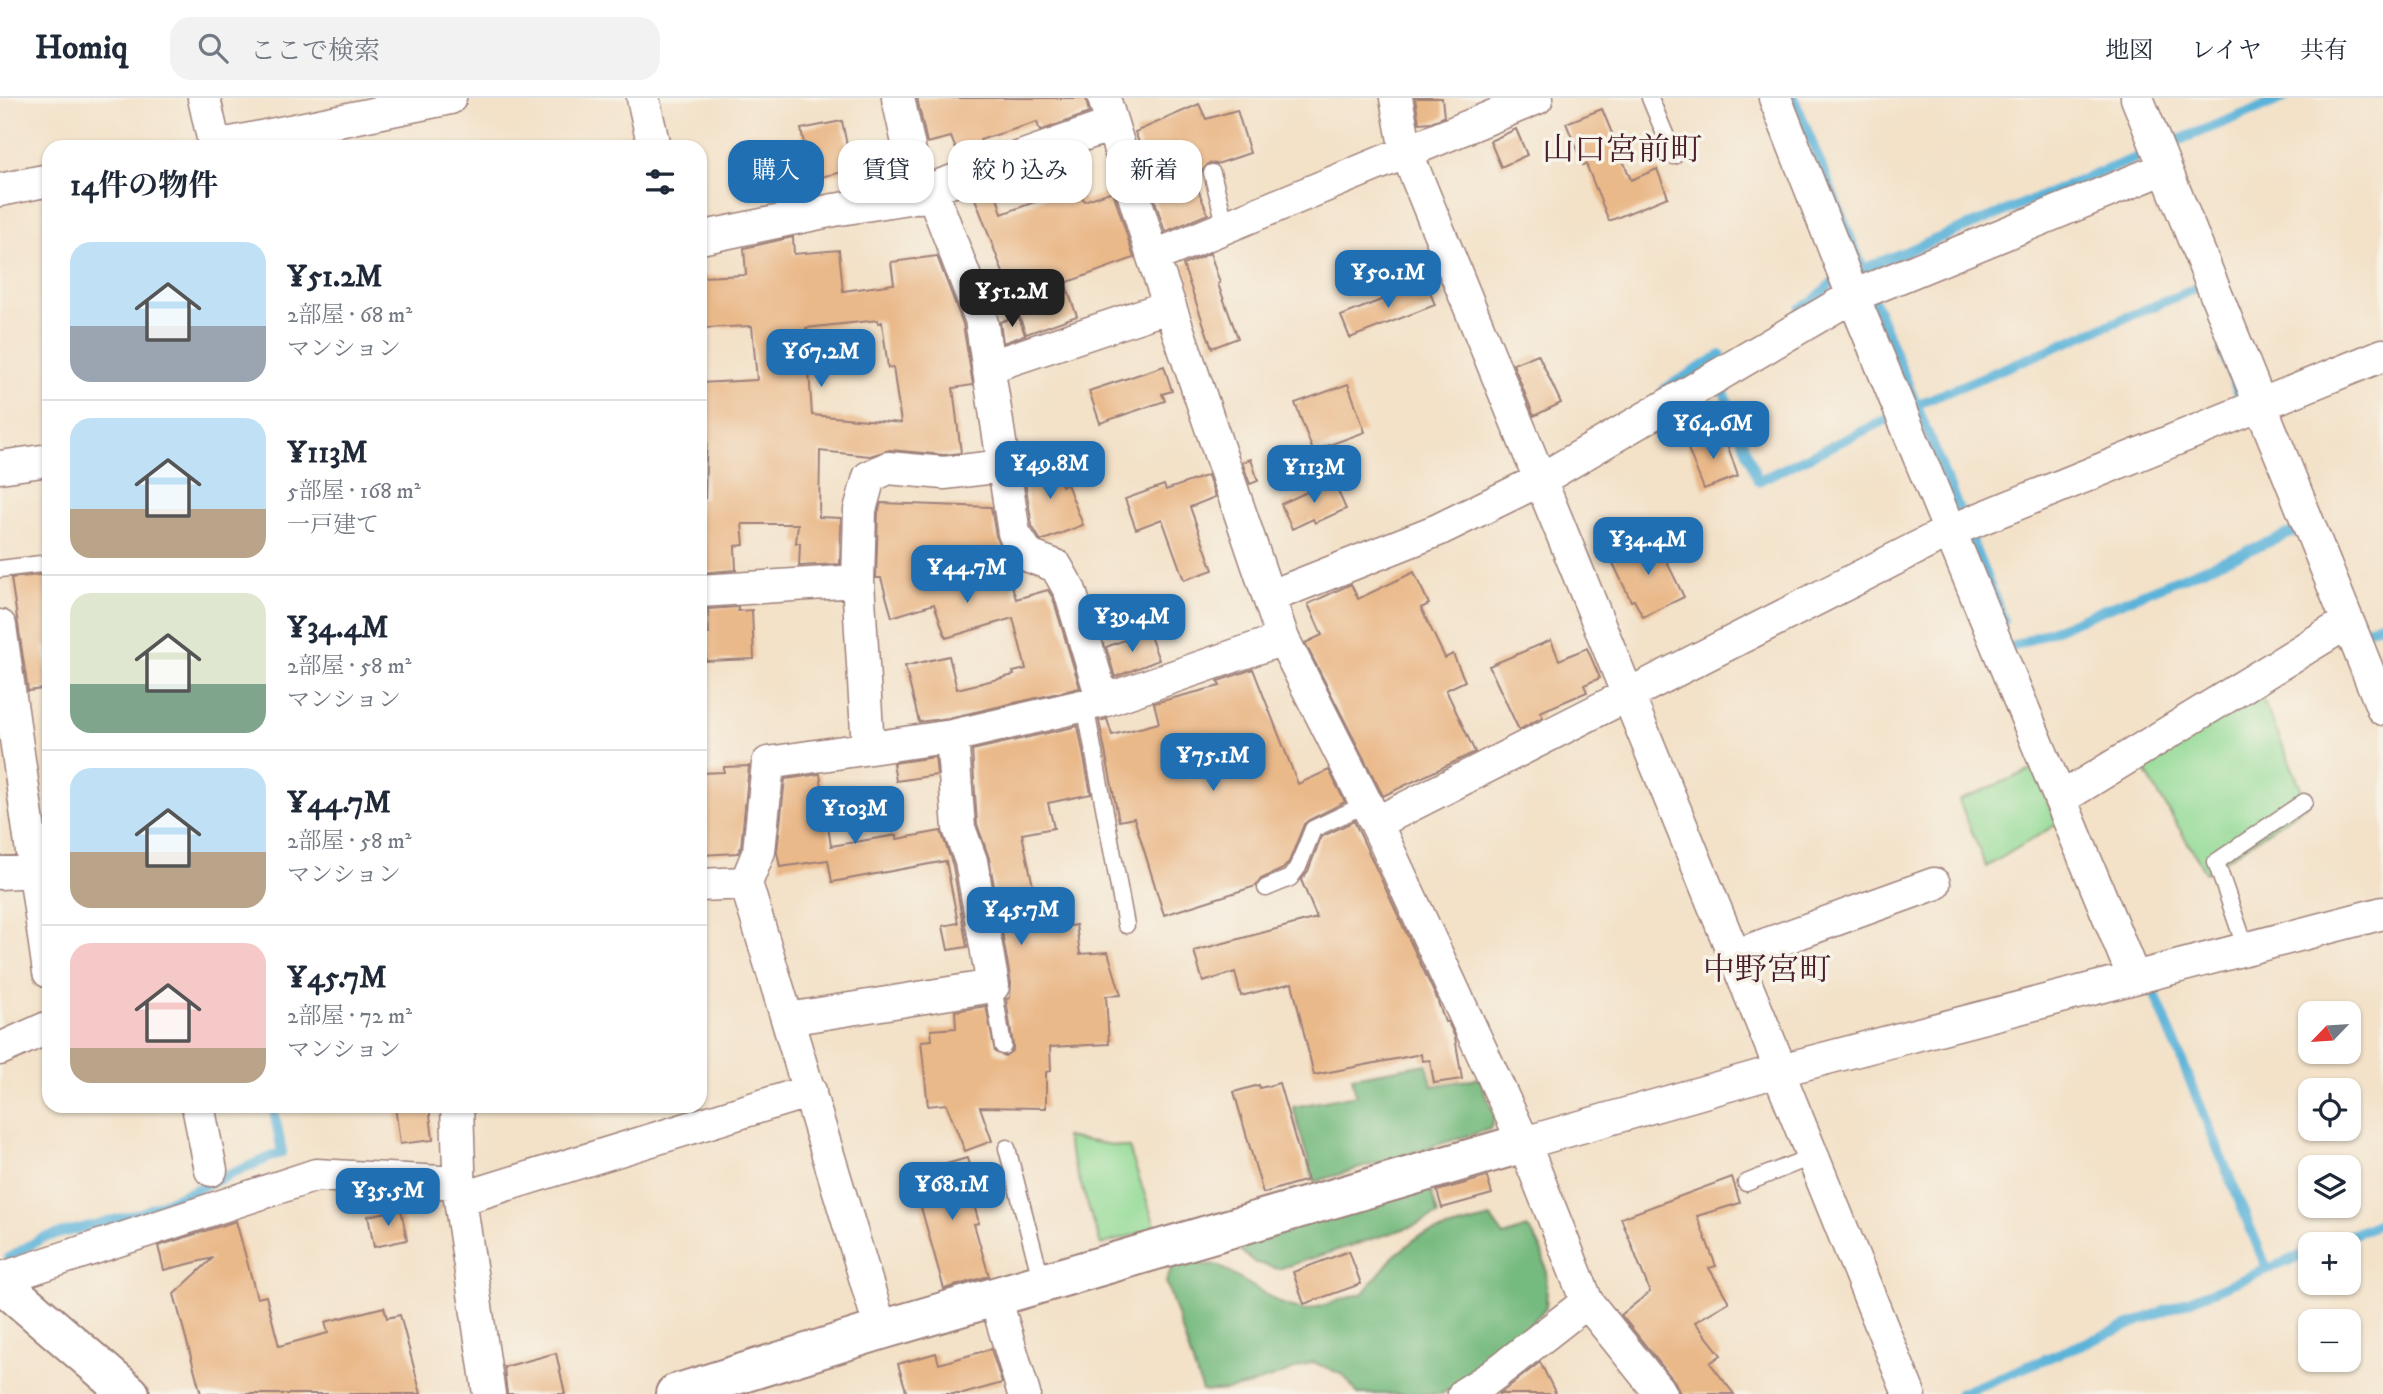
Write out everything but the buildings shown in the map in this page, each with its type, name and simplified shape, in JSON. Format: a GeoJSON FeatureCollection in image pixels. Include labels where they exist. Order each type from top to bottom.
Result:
{"type":"FeatureCollection","features":[{"type":"Feature","properties":{"kind":"street"},"geometry":{"type":"LineString","coordinates":[[204,98],[213,140]]}},
{"type":"Feature","properties":{"kind":"street"},"geometry":{"type":"LineString","coordinates":[[248,140],[450,98]]}},
{"type":"Feature","properties":{"kind":"street"},"geometry":{"type":"LineString","coordinates":[[643,98],[652,140]]}},
{"type":"Feature","properties":{"kind":"street"},"geometry":{"type":"LineString","coordinates":[[898,98],[910,140]]}},
{"type":"Feature","properties":{"kind":"street"},"geometry":{"type":"LineString","coordinates":[[1396,98],[1406,151],[1909,1394]]}},
{"type":"Feature","properties":{"kind":"street"},"geometry":{"type":"LineString","coordinates":[[1153,257],[1536,98]]}},
{"type":"Feature","properties":{"kind":"street"},"geometry":{"type":"LineString","coordinates":[[1775,98],[1853,296],[2134,978]]}},
{"type":"Feature","properties":{"kind":"street"},"geometry":{"type":"LineString","coordinates":[[2137,98],[2383,709]]}},
{"type":"Feature","properties":{"kind":"street"},"geometry":{"type":"LineString","coordinates":[[934,190],[1108,112],[1153,257],[1283,639],[1371,814],[1524,1143],[1587,1302],[1661,1394]]}},
{"type":"Feature","properties":{"kind":"street"},"geometry":{"type":"LineString","coordinates":[[1269,597],[1438,530],[1540,480],[1853,296],[2165,168]]}},
{"type":"Feature","properties":{"kind":"street"},"geometry":{"type":"LineString","coordinates":[[0,190],[42,181]]}},
{"type":"Feature","properties":{"kind":"street"},"geometry":{"type":"LineString","coordinates":[[707,237],[880,203]]}},
{"type":"Feature","properties":{"kind":"street"},"geometry":{"type":"LineString","coordinates":[[929,203],[981,319],[1014,533],[1029,556],[1056,566],[1070,591],[1094,703]]}},
{"type":"Feature","properties":{"kind":"street"},"geometry":{"type":"LineString","coordinates":[[988,368],[1170,306]]}},
{"type":"Feature","properties":{"kind":"street"},"geometry":{"type":"LineString","coordinates":[[1371,814],[1627,694],[1950,531],[2383,355]]}},
{"type":"Feature","properties":{"kind":"street"},"geometry":{"type":"LineString","coordinates":[[0,467],[42,461]]}},
{"type":"Feature","properties":{"kind":"street"},"geometry":{"type":"LineString","coordinates":[[868,748],[858,581],[860,510],[869,477],[888,468],[944,473],[1004,466]]}},
{"type":"Feature","properties":{"kind":"street"},"geometry":{"type":"LineString","coordinates":[[707,591],[858,581]]}},
{"type":"Feature","properties":{"kind":"street"},"geometry":{"type":"LineString","coordinates":[[2060,799],[2348,622]]}},
{"type":"Feature","properties":{"kind":"street"},"geometry":{"type":"LineString","coordinates":[[0,626],[42,922]]}},
{"type":"Feature","properties":{"kind":"street"},"geometry":{"type":"LineString","coordinates":[[881,1330],[746,883],[759,852],[768,763],[952,736],[1094,703],[1283,639]]}},
{"type":"Feature","properties":{"kind":"street"},"geometry":{"type":"LineString","coordinates":[[788,1019],[993,986],[971,861],[959,828],[952,736]]}},
{"type":"Feature","properties":{"kind":"street"},"geometry":{"type":"LineString","coordinates":[[0,873],[35,871]]}},
{"type":"Feature","properties":{"kind":"street"},"geometry":{"type":"LineString","coordinates":[[707,885],[746,883]]}},
{"type":"Feature","properties":{"kind":"street"},"geometry":{"type":"LineString","coordinates":[[1734,956],[1934,884]]}},
{"type":"Feature","properties":{"kind":"street"},"geometry":{"type":"LineString","coordinates":[[675,1394],[881,1330],[1524,1143],[1780,1071],[2383,913]]}},
{"type":"Feature","properties":{"kind":"street"},"geometry":{"type":"LineString","coordinates":[[0,1049],[42,1030]]}},
{"type":"Feature","properties":{"kind":"street"},"geometry":{"type":"LineString","coordinates":[[0,1280],[316,1175],[460,1191],[810,1091]]}},
{"type":"Feature","properties":{"kind":"street"},"geometry":{"type":"LineString","coordinates":[[199,1113],[211,1170]]}},
{"type":"Feature","properties":{"kind":"street"},"geometry":{"type":"LineString","coordinates":[[457,1113],[460,1191],[489,1394]]}},
{"type":"Feature","properties":{"kind":"street"},"geometry":{"type":"LineString","coordinates":[[0,1280],[130,1394]]}},
{"type":"Feature","properties":{"kind":"street"},"geometry":{"type":"LineString","coordinates":[[995,1297],[1024,1394]]}},
{"type":"Feature","properties":{"kind":"street"},"geometry":{"type":"LineString","coordinates":[[1464,1394],[1491,1377],[1587,1302]]}},
{"type":"Feature","properties":{"kind":"lane"},"geometry":{"type":"LineString","coordinates":[[1650,98],[1674,156]]}},
{"type":"Feature","properties":{"kind":"lane"},"geometry":{"type":"LineString","coordinates":[[1212,173],[1226,227]]}},
{"type":"Feature","properties":{"kind":"lane"},"geometry":{"type":"LineString","coordinates":[[0,569],[42,564]]}},
{"type":"Feature","properties":{"kind":"lane"},"geometry":{"type":"LineString","coordinates":[[1094,703],[1126,925]]}},
{"type":"Feature","properties":{"kind":"lane"},"geometry":{"type":"LineString","coordinates":[[2246,949],[2217,862],[2304,802]]}},
{"type":"Feature","properties":{"kind":"lane"},"geometry":{"type":"LineString","coordinates":[[1266,888],[1290,878],[1298,867],[1313,829],[1371,814]]}},
{"type":"Feature","properties":{"kind":"lane"},"geometry":{"type":"LineString","coordinates":[[993,986],[1003,1046]]}},
{"type":"Feature","properties":{"kind":"lane"},"geometry":{"type":"LineString","coordinates":[[1007,1149],[1042,1283]]}},
{"type":"Feature","properties":{"kind":"lane"},"geometry":{"type":"LineString","coordinates":[[1746,1183],[1813,1156]]}},
{"type":"Feature","properties":{"kind":"green space"},"geometry":{"type":"Polygon","coordinates":[[[2258,689],[2308,804],[2206,873],[2140,763],[2258,689]]]}},
{"type":"Feature","properties":{"kind":"green space"},"geometry":{"type":"Polygon","coordinates":[[[2034,769],[2057,824],[1986,867],[1959,800],[2034,769]]]}},
{"type":"Feature","properties":{"kind":"green space"},"geometry":{"type":"Polygon","coordinates":[[[1427,1064],[1432,1086],[1479,1078],[1495,1116],[1490,1129],[1314,1182],[1293,1107],[1356,1095],[1352,1077],[1427,1064]]]}},
{"type":"Feature","properties":{"kind":"green space"},"geometry":{"type":"Polygon","coordinates":[[[1065,1137],[1129,1148],[1156,1228],[1101,1245],[1065,1137]]]}},
{"type":"Feature","properties":{"kind":"green space"},"geometry":{"type":"Polygon","coordinates":[[[1430,1188],[1438,1215],[1413,1226],[1278,1269],[1254,1262],[1240,1250],[1257,1237],[1430,1188]]]}},
{"type":"Feature","properties":{"kind":"green space"},"geometry":{"type":"Polygon","coordinates":[[[1491,1218],[1504,1236],[1527,1228],[1534,1236],[1543,1255],[1547,1298],[1546,1308],[1483,1372],[1441,1394],[1358,1394],[1343,1375],[1313,1362],[1244,1387],[1202,1391],[1166,1282],[1171,1269],[1193,1258],[1206,1266],[1217,1265],[1280,1303],[1305,1311],[1363,1293],[1394,1256],[1419,1236],[1491,1218]]]}},
{"type":"Feature","properties":{"kind":"waterway"},"geometry":{"type":"LineString","coordinates":[[1794,98],[1863,269],[2148,153]]}},
{"type":"Feature","properties":{"kind":"waterway"},"geometry":{"type":"LineString","coordinates":[[2169,144],[2284,98]]}},
{"type":"Feature","properties":{"kind":"waterway"},"geometry":{"type":"LineString","coordinates":[[1800,309],[1811,303],[1835,280]]}},
{"type":"Feature","properties":{"kind":"waterway"},"geometry":{"type":"LineString","coordinates":[[1916,405],[2197,288]]}},
{"type":"Feature","properties":{"kind":"waterway"},"geometry":{"type":"LineString","coordinates":[[1874,301],[1959,510]]}},
{"type":"Feature","properties":{"kind":"waterway"},"geometry":{"type":"LineString","coordinates":[[2222,350],[2240,396]]}},
{"type":"Feature","properties":{"kind":"waterway"},"geometry":{"type":"LineString","coordinates":[[1664,389],[1721,355]]}},
{"type":"Feature","properties":{"kind":"waterway"},"geometry":{"type":"LineString","coordinates":[[1724,392],[1758,481],[1890,418]]}},
{"type":"Feature","properties":{"kind":"waterway"},"geometry":{"type":"LineString","coordinates":[[2014,646],[2296,531]]}},
{"type":"Feature","properties":{"kind":"waterway"},"geometry":{"type":"LineString","coordinates":[[1970,537],[2004,621]]}},
{"type":"Feature","properties":{"kind":"waterway"},"geometry":{"type":"LineString","coordinates":[[2364,630],[2383,623]]}},
{"type":"Feature","properties":{"kind":"waterway"},"geometry":{"type":"LineString","coordinates":[[2151,985],[2267,1269]]}},
{"type":"Feature","properties":{"kind":"waterway"},"geometry":{"type":"LineString","coordinates":[[9,1258],[42,1238],[141,1213],[282,1152],[274,1113]]}},
{"type":"Feature","properties":{"kind":"waterway"},"geometry":{"type":"LineString","coordinates":[[2358,1232],[2383,1222]]}},
{"type":"Feature","properties":{"kind":"waterway"},"geometry":{"type":"LineString","coordinates":[[1959,1394],[2298,1257]]}},
{"type":"Feature","properties":{"kind":"district","name":"山口宮前町"},"geometry":{"type":"Point","coordinates":[1622,149]}},
{"type":"Feature","properties":{"kind":"district","name":"中野宮町"},"geometry":{"type":"Point","coordinates":[1767,969]}}]}
